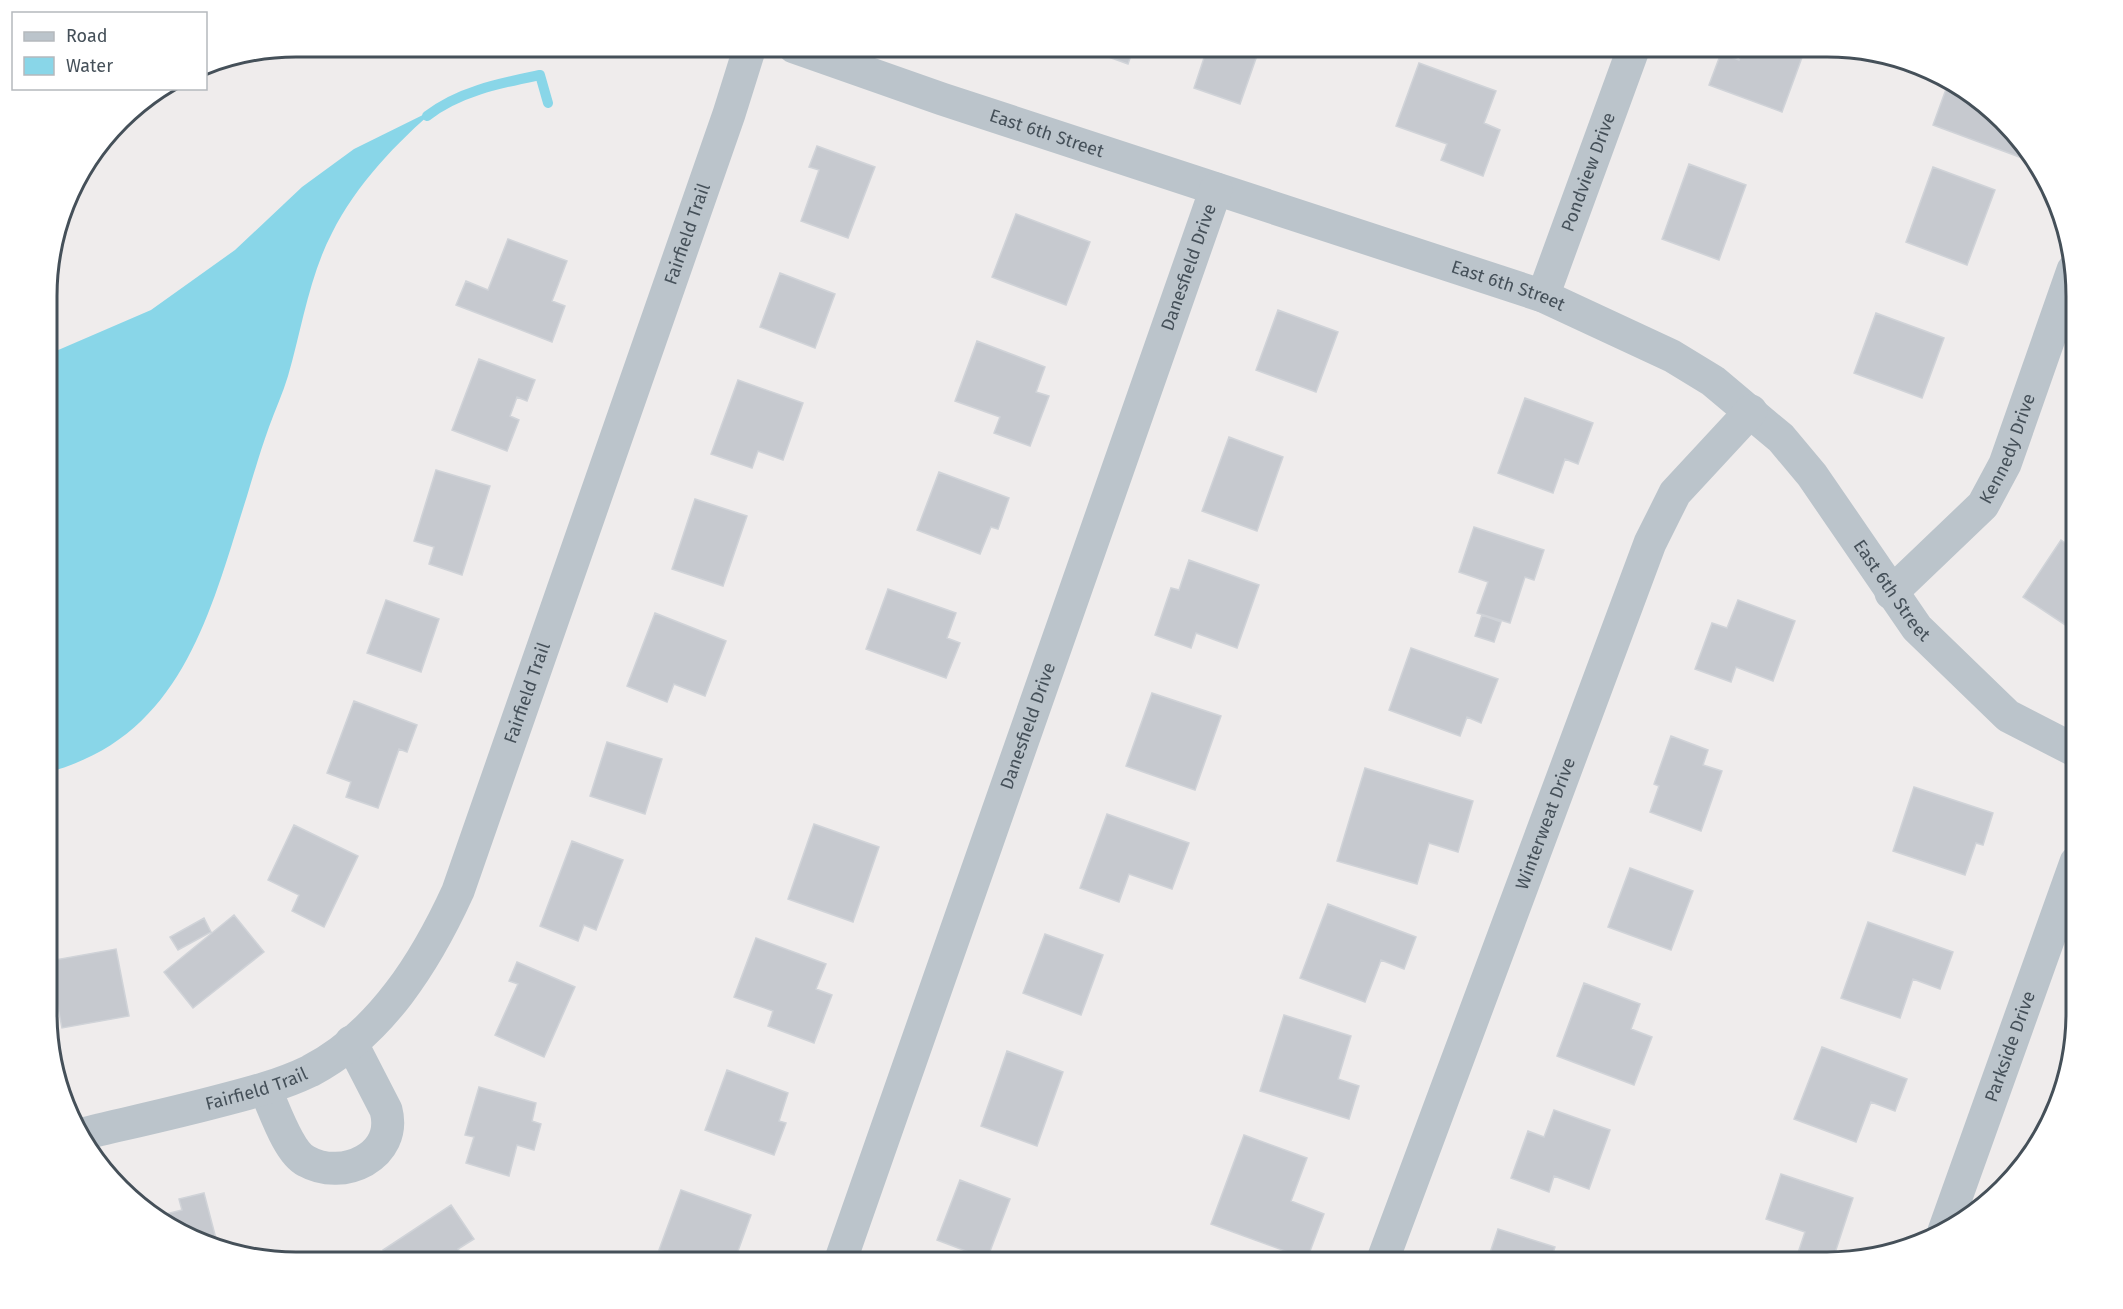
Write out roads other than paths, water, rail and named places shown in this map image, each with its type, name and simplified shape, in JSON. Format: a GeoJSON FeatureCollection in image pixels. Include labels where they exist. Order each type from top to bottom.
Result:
{"type":"FeatureCollection","features":[{"type":"Feature","properties":{"kind":"street","name":"Fairfield Trail"},"geometry":{"type":"LineString","coordinates":[[89,1132],[265,1089],[311,1070],[351,1042],[379,1016],[423,960],[458,891],[729,114],[747,57]]}},
{"type":"Feature","properties":{"kind":"street","name":"East 6th Street"},"geometry":{"type":"LineString","coordinates":[[825,57],[942,99],[1543,296],[1630,334],[1672,356],[1713,381],[1781,438],[1812,475],[1917,628],[2008,716],[2066,746]]}},
{"type":"Feature","properties":{"kind":"street","name":"Pondview Drive"},"geometry":{"type":"LineString","coordinates":[[1543,296],[1630,57]]}},
{"type":"Feature","properties":{"kind":"street","name":"Danesfield Drive"},"geometry":{"type":"LineString","coordinates":[[844,1252],[1216,189]]}},
{"type":"Feature","properties":{"kind":"street","name":"Kennedy Drive"},"geometry":{"type":"LineString","coordinates":[[1891,593],[1983,505],[2005,464],[2066,291]]}},
{"type":"Feature","properties":{"kind":"street","name":"Winterweat Drive"},"geometry":{"type":"LineString","coordinates":[[1386,1252],[1650,543],[1675,493],[1751,411]]}},
{"type":"Feature","properties":{"kind":"street","name":"Parkside Drive"},"geometry":{"type":"LineString","coordinates":[[1948,1219],[2066,890]]}},
{"type":"Feature","properties":{"kind":"street"},"geometry":{"type":"LineString","coordinates":[[265,1089],[295,1152],[306,1161],[340,1169],[369,1159],[381,1147],[389,1121],[386,1110],[351,1042]]}},
{"type":"Feature","properties":{"kind":"water"},"geometry":{"type":"Polygon","coordinates":[[[437,108],[407,135],[365,181],[342,215],[324,250],[317,267],[288,376],[263,444],[219,583],[203,625],[184,664],[161,699],[131,730],[94,755],[57,769],[57,351],[151,310],[235,250],[302,187],[354,149],[437,108]]]}},
{"type":"Feature","properties":{"kind":"waterway"},"geometry":{"type":"LineString","coordinates":[[427,116],[439,107],[467,94],[540,75],[548,103]]}}]}
